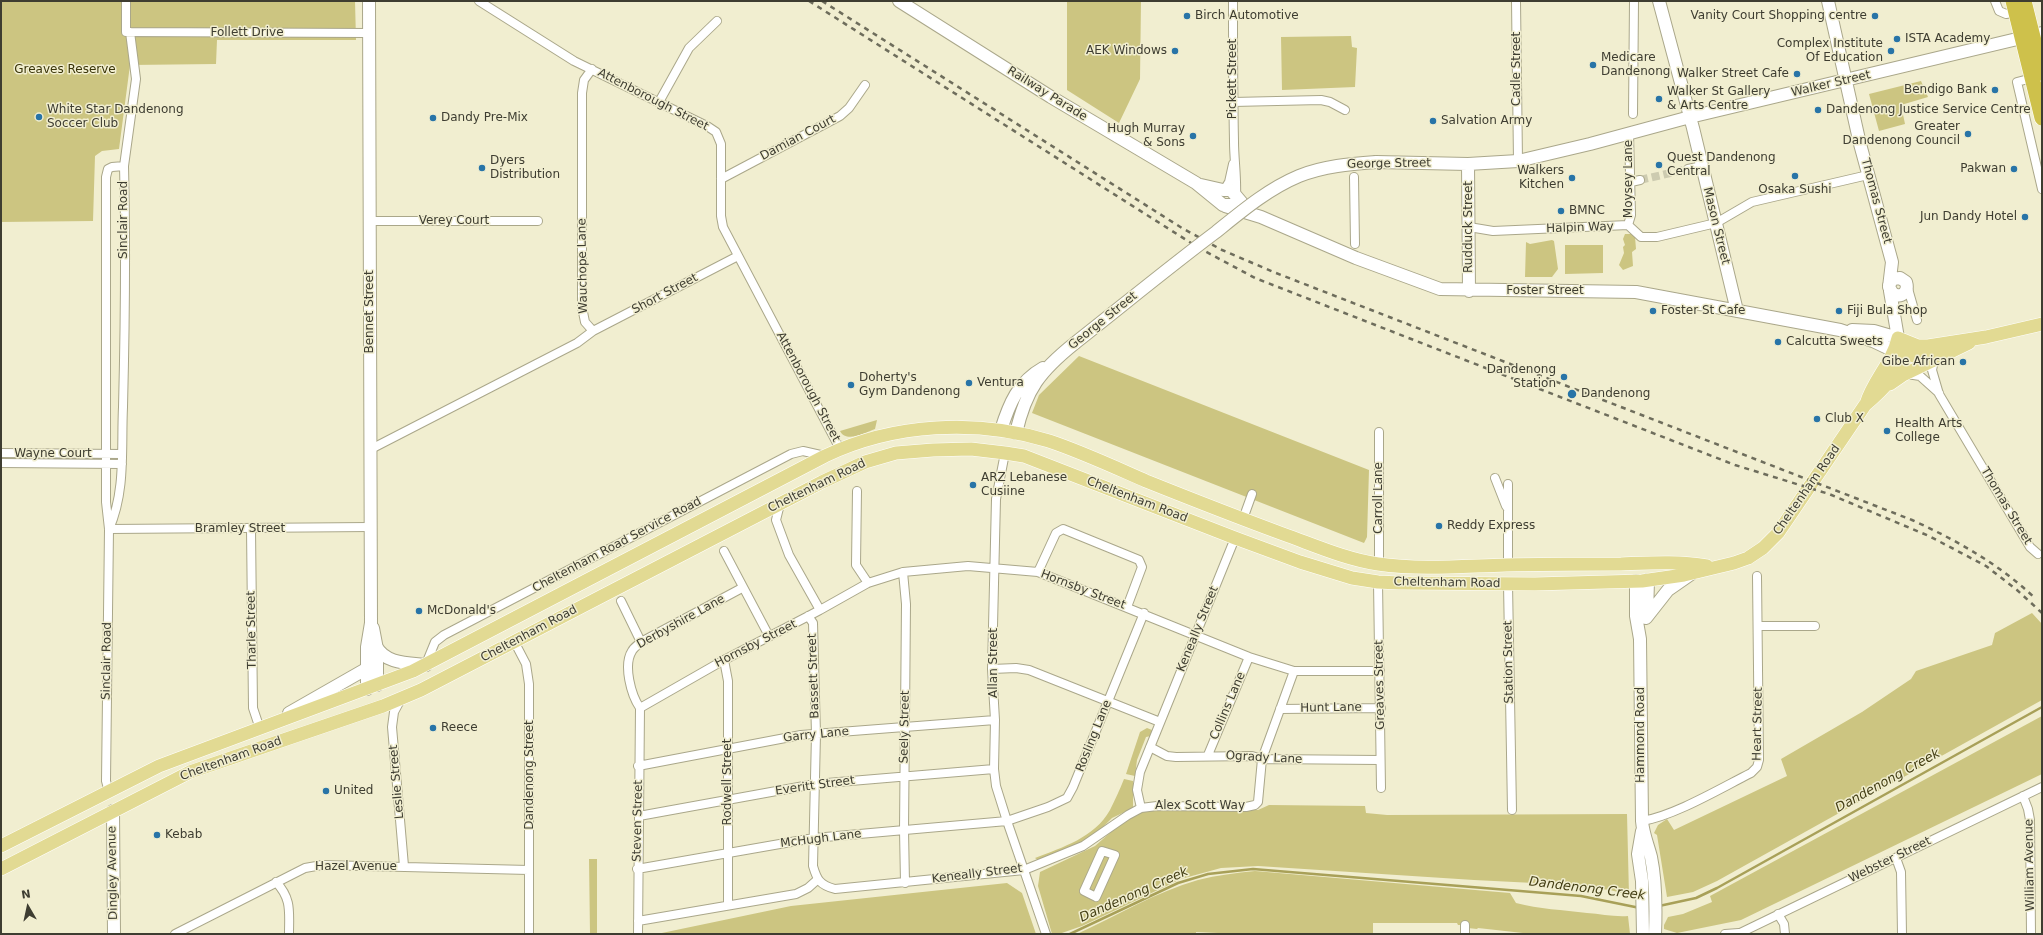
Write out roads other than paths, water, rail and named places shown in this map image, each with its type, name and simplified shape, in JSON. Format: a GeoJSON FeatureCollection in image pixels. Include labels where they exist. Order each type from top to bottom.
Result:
{"type":"FeatureCollection","features":[{"type":"Feature","properties":{"kind":"highway"},"geometry":{"type":"LineString","coordinates":[[2018,5],[2032,36],[2042,118]]}},
{"type":"Feature","properties":{"kind":"main road","name":"Bennet Street"},"geometry":{"type":"LineString","coordinates":[[369,1],[371,623],[367,647],[366,669],[372,687]]}},
{"type":"Feature","properties":{"kind":"main road","name":"Railway Parade"},"geometry":{"type":"LineString","coordinates":[[899,1],[1050,97],[1196,184],[1224,205]]}},
{"type":"Feature","properties":{"kind":"main road","name":"Mason Street"},"geometry":{"type":"LineString","coordinates":[[1659,1],[1690,117],[1737,311]]}},
{"type":"Feature","properties":{"kind":"main road","name":"Thomas Street"},"geometry":{"type":"LineString","coordinates":[[1828,1],[1868,175],[1892,262],[1906,282]]}},
{"type":"Feature","properties":{"kind":"main road","name":"Walker Street"},"geometry":{"type":"LineString","coordinates":[[1690,117],[2032,36]]}},
{"type":"Feature","properties":{"kind":"main road","name":"George Street"},"geometry":{"type":"LineString","coordinates":[[1001,430],[1009,406],[1023,383],[1031,375],[1051,363],[1183,256],[1260,198],[1281,185],[1317,169],[1338,165],[1376,162],[1468,164],[1518,161],[1690,117]]}},
{"type":"Feature","properties":{"kind":"main road","name":"Rudduck Street"},"geometry":{"type":"LineString","coordinates":[[1468,164],[1469,291]]}},
{"type":"Feature","properties":{"kind":"main road","name":"Railway Parade"},"geometry":{"type":"LineString","coordinates":[[1196,184],[1223,190]]}},
{"type":"Feature","properties":{"kind":"main road"},"geometry":{"type":"LineString","coordinates":[[1223,190],[1231,190],[1237,196],[1237,201],[1233,205],[1224,205],[1220,196],[1223,190]]}},
{"type":"Feature","properties":{"kind":"main road","name":"Foster Street"},"geometry":{"type":"LineString","coordinates":[[1237,196],[1244,205],[1262,217]]}},
{"type":"Feature","properties":{"kind":"main road","name":"Foster Street"},"geometry":{"type":"LineString","coordinates":[[1224,205],[1262,217],[1356,258],[1437,288],[1469,291],[1626,291],[1840,330],[1873,341],[1898,346],[1927,356],[1986,337]]}},
{"type":"Feature","properties":{"kind":"main road","name":"Thomas Street"},"geometry":{"type":"LineString","coordinates":[[1892,262],[1890,288],[1898,346]]}},
{"type":"Feature","properties":{"kind":"main road"},"geometry":{"type":"LineString","coordinates":[[1890,288],[1895,295],[1902,294],[1906,290],[1906,282]]}},
{"type":"Feature","properties":{"kind":"main road"},"geometry":{"type":"LineString","coordinates":[[1874,331],[1884,326],[1895,316]]}},
{"type":"Feature","properties":{"kind":"main road","name":"Foster Street"},"geometry":{"type":"LineString","coordinates":[[1840,330],[1874,331],[1898,346],[1920,346],[1986,337],[2042,324]]}},
{"type":"Feature","properties":{"kind":"main road"},"geometry":{"type":"LineString","coordinates":[[1883,389],[1906,374],[1969,343]]}},
{"type":"Feature","properties":{"kind":"main road","name":"Cheltenham Road"},"geometry":{"type":"LineString","coordinates":[[1,869],[190,772],[373,710],[401,699],[462,670],[514,641],[822,482],[865,462],[896,453],[963,449],[1024,456],[1300,562],[1352,578],[1378,582],[1508,584],[1642,581],[1694,573],[1744,559],[1770,542],[1794,510],[1866,405],[1883,389],[1900,364],[1898,346]]}},
{"type":"Feature","properties":{"kind":"main road","name":"Cheltenham Road"},"geometry":{"type":"LineString","coordinates":[[1866,405],[1872,387],[1898,346]]}},
{"type":"Feature","properties":{"kind":"main road","name":"George Street"},"geometry":{"type":"LineString","coordinates":[[1016,433],[1022,406],[1027,394],[1051,363]]}},
{"type":"Feature","properties":{"kind":"main road","name":"Cheltenham Road"},"geometry":{"type":"LineString","coordinates":[[1,846],[159,766],[372,687],[426,664],[840,449],[883,436],[922,429],[966,428],[1001,430],[1016,433],[1069,449],[1243,519],[1346,557],[1379,564],[1421,567],[1640,563],[1688,564],[1712,567]]}},
{"type":"Feature","properties":{"kind":"main road"},"geometry":{"type":"LineString","coordinates":[[1001,430],[1005,453]]}},
{"type":"Feature","properties":{"kind":"main road"},"geometry":{"type":"LineString","coordinates":[[1005,453],[1016,433]]}},
{"type":"Feature","properties":{"kind":"main road"},"geometry":{"type":"LineString","coordinates":[[1235,538],[1243,519]]}},
{"type":"Feature","properties":{"kind":"main road"},"geometry":{"type":"LineString","coordinates":[[1640,563],[1642,581]]}},
{"type":"Feature","properties":{"kind":"main road"},"geometry":{"type":"LineString","coordinates":[[1378,582],[1379,564]]}},
{"type":"Feature","properties":{"kind":"main road","name":"Station Street"},"geometry":{"type":"LineString","coordinates":[[1508,565],[1508,584]]}},
{"type":"Feature","properties":{"kind":"main road"},"geometry":{"type":"LineString","coordinates":[[1646,618],[1668,590],[1694,573]]}},
{"type":"Feature","properties":{"kind":"main road","name":"Hammond Road"},"geometry":{"type":"LineString","coordinates":[[1640,639],[1646,618],[1642,581]]}},
{"type":"Feature","properties":{"kind":"main road","name":"Hammond Road"},"geometry":{"type":"LineString","coordinates":[[1642,581],[1636,621],[1640,639],[1642,826],[1638,854],[1642,888],[1643,928]]}},
{"type":"Feature","properties":{"kind":"main road","name":"Dandenong Street"},"geometry":{"type":"LineString","coordinates":[[505,622],[514,641]]}},
{"type":"Feature","properties":{"kind":"main road","name":"Bennet Street"},"geometry":{"type":"LineString","coordinates":[[371,623],[376,644],[372,687]]}},
{"type":"Feature","properties":{"kind":"main road"},"geometry":{"type":"LineString","coordinates":[[376,644],[380,652],[388,658],[426,664]]}},
{"type":"Feature","properties":{"kind":"main road"},"geometry":{"type":"LineString","coordinates":[[261,729],[366,669]]}},
{"type":"Feature","properties":{"kind":"main road"},"geometry":{"type":"LineString","coordinates":[[372,687],[373,710]]}},
{"type":"Feature","properties":{"kind":"main road"},"geometry":{"type":"LineString","coordinates":[[109,792],[113,811]]}},
{"type":"Feature","properties":{"kind":"main road","name":"Dingley Avenue"},"geometry":{"type":"LineString","coordinates":[[113,811],[114,934]]}},
{"type":"Feature","properties":{"kind":"main road","name":"Hammond Road"},"geometry":{"type":"LineString","coordinates":[[1642,826],[1650,855],[1654,887],[1656,931]]}},
{"type":"Feature","properties":{"kind":"street"},"geometry":{"type":"LineString","coordinates":[[124,166],[136,79],[128,32],[126,1]]}},
{"type":"Feature","properties":{"kind":"street","name":"Attenborough Street"},"geometry":{"type":"LineString","coordinates":[[478,1],[574,61],[659,102],[716,132],[721,144],[722,221],[738,256],[840,449]]}},
{"type":"Feature","properties":{"kind":"street","name":"Pickett Street"},"geometry":{"type":"LineString","coordinates":[[1233,1],[1234,157],[1238,183],[1237,196]]}},
{"type":"Feature","properties":{"kind":"street","name":"Cadle Street"},"geometry":{"type":"LineString","coordinates":[[1516,1],[1518,161]]}},
{"type":"Feature","properties":{"kind":"street"},"geometry":{"type":"LineString","coordinates":[[1633,114],[1634,1]]}},
{"type":"Feature","properties":{"kind":"street"},"geometry":{"type":"LineString","coordinates":[[1996,1],[1999,11],[2006,14],[2018,5]]}},
{"type":"Feature","properties":{"kind":"street"},"geometry":{"type":"LineString","coordinates":[[659,102],[689,48],[716,20]]}},
{"type":"Feature","properties":{"kind":"street","name":"Follett Drive"},"geometry":{"type":"LineString","coordinates":[[128,32],[369,33]]}},
{"type":"Feature","properties":{"kind":"street","name":"Wauchope Lane"},"geometry":{"type":"LineString","coordinates":[[371,450],[577,343],[593,331],[585,322],[582,307],[582,93],[584,80],[592,70]]}},
{"type":"Feature","properties":{"kind":"street"},"geometry":{"type":"LineString","coordinates":[[2037,75],[2017,82],[2042,189]]}},
{"type":"Feature","properties":{"kind":"street","name":"Damian Court"},"geometry":{"type":"LineString","coordinates":[[721,179],[843,113],[865,85]]}},
{"type":"Feature","properties":{"kind":"street"},"geometry":{"type":"LineString","coordinates":[[1233,102],[1321,100],[1330,102],[1345,110]]}},
{"type":"Feature","properties":{"kind":"street","name":"Moysey Lane"},"geometry":{"type":"LineString","coordinates":[[1629,133],[1631,182],[1629,222]]}},
{"type":"Feature","properties":{"kind":"street","name":"Pickett Street"},"geometry":{"type":"LineString","coordinates":[[1223,190],[1229,182],[1234,157]]}},
{"type":"Feature","properties":{"kind":"street","name":"Sinclair Road"},"geometry":{"type":"LineString","coordinates":[[109,529],[118,504],[122,464],[124,379],[124,166],[111,167],[107,170],[106,175],[106,505],[109,529],[106,774],[109,792]]}},
{"type":"Feature","properties":{"kind":"street"},"geometry":{"type":"LineString","coordinates":[[1688,169],[1702,166]]}},
{"type":"Feature","properties":{"kind":"street","name":"Halpin Way"},"geometry":{"type":"LineString","coordinates":[[1469,227],[1494,231],[1629,222],[1641,237],[1649,238],[1716,223],[1752,202],[1868,175]]}},
{"type":"Feature","properties":{"kind":"street"},"geometry":{"type":"LineString","coordinates":[[1354,177],[1356,244]]}},
{"type":"Feature","properties":{"kind":"street"},"geometry":{"type":"LineString","coordinates":[[1631,182],[1640,180]]}},
{"type":"Feature","properties":{"kind":"street","name":"Verey Court"},"geometry":{"type":"LineString","coordinates":[[370,221],[538,221]]}},
{"type":"Feature","properties":{"kind":"street","name":"Short Street"},"geometry":{"type":"LineString","coordinates":[[593,331],[738,256]]}},
{"type":"Feature","properties":{"kind":"street","name":"Thomas Street"},"geometry":{"type":"LineString","coordinates":[[1906,282],[1917,320]]}},
{"type":"Feature","properties":{"kind":"street","name":"Thomas Street"},"geometry":{"type":"LineString","coordinates":[[1934,361],[1932,370],[1939,394],[2030,547],[2038,554]]}},
{"type":"Feature","properties":{"kind":"street","name":"Thomas Street"},"geometry":{"type":"LineString","coordinates":[[1906,374],[1920,376],[1939,394]]}},
{"type":"Feature","properties":{"kind":"street","name":"Carroll Lane"},"geometry":{"type":"LineString","coordinates":[[1379,432],[1379,564]]}},
{"type":"Feature","properties":{"kind":"street","name":"Cheltenham Road Service Road"},"geometry":{"type":"LineString","coordinates":[[426,664],[434,644],[444,635],[791,454],[803,451],[826,456]]}},
{"type":"Feature","properties":{"kind":"street","name":"Wayne Court"},"geometry":{"type":"LineString","coordinates":[[1,453],[122,454]]}},
{"type":"Feature","properties":{"kind":"street","name":"Allan Street"},"geometry":{"type":"LineString","coordinates":[[1005,453],[996,499],[992,669],[995,720],[994,769],[996,786],[1007,821],[1046,934]]}},
{"type":"Feature","properties":{"kind":"street"},"geometry":{"type":"LineString","coordinates":[[35,454],[35,464]]}},
{"type":"Feature","properties":{"kind":"street","name":"Wayne Court"},"geometry":{"type":"LineString","coordinates":[[1,464],[122,464]]}},
{"type":"Feature","properties":{"kind":"street","name":"Station Street"},"geometry":{"type":"LineString","coordinates":[[1495,478],[1508,513]]}},
{"type":"Feature","properties":{"kind":"street","name":"Station Street"},"geometry":{"type":"LineString","coordinates":[[1508,484],[1508,565]]}},
{"type":"Feature","properties":{"kind":"street"},"geometry":{"type":"LineString","coordinates":[[857,491],[856,565],[868,583]]}},
{"type":"Feature","properties":{"kind":"street"},"geometry":{"type":"LineString","coordinates":[[1243,519],[1252,494]]}},
{"type":"Feature","properties":{"kind":"street"},"geometry":{"type":"LineString","coordinates":[[780,504],[776,520],[789,555],[820,610]]}},
{"type":"Feature","properties":{"kind":"street","name":"Bramley Street"},"geometry":{"type":"LineString","coordinates":[[109,529],[371,527]]}},
{"type":"Feature","properties":{"kind":"street","name":"Tharle Street"},"geometry":{"type":"LineString","coordinates":[[251,529],[253,708],[261,729]]}},
{"type":"Feature","properties":{"kind":"street"},"geometry":{"type":"LineString","coordinates":[[1038,572],[1056,533],[1064,529],[1139,560],[1142,567],[1128,607]]}},
{"type":"Feature","properties":{"kind":"street","name":"Keneally Street"},"geometry":{"type":"LineString","coordinates":[[817,880],[823,886],[835,889],[1024,870],[1083,846],[1128,815],[1141,808],[1137,782],[1235,538]]}},
{"type":"Feature","properties":{"kind":"street"},"geometry":{"type":"LineString","coordinates":[[724,551],[742,588],[769,636]]}},
{"type":"Feature","properties":{"kind":"street","name":"Hornsby Street"},"geometry":{"type":"LineString","coordinates":[[640,708],[724,660],[868,583],[904,572],[968,566],[1038,572],[1144,613],[1249,657],[1294,671],[1380,671]]}},
{"type":"Feature","properties":{"kind":"street","name":"Seely Street"},"geometry":{"type":"LineString","coordinates":[[904,572],[906,604],[904,776],[905,883]]}},
{"type":"Feature","properties":{"kind":"street","name":"Heart Street"},"geometry":{"type":"LineString","coordinates":[[1642,826],[1750,774],[1757,767],[1759,760],[1758,576]]}},
{"type":"Feature","properties":{"kind":"street","name":"Greaves Street"},"geometry":{"type":"LineString","coordinates":[[1378,582],[1381,788]]}},
{"type":"Feature","properties":{"kind":"street","name":"Station Street"},"geometry":{"type":"LineString","coordinates":[[1508,584],[1512,810]]}},
{"type":"Feature","properties":{"kind":"street","name":"Derbyshire Lane"},"geometry":{"type":"LineString","coordinates":[[640,708],[631,692],[628,668],[629,656],[632,649],[641,642],[742,588]]}},
{"type":"Feature","properties":{"kind":"street"},"geometry":{"type":"LineString","coordinates":[[621,601],[641,642]]}},
{"type":"Feature","properties":{"kind":"street","name":"Rosling Lane"},"geometry":{"type":"LineString","coordinates":[[1007,821],[1048,807],[1067,798],[1144,613]]}},
{"type":"Feature","properties":{"kind":"street","name":"Bassett Street"},"geometry":{"type":"LineString","coordinates":[[808,616],[813,623],[816,734],[813,866],[817,880]]}},
{"type":"Feature","properties":{"kind":"street"},"geometry":{"type":"LineString","coordinates":[[1758,626],[1815,626]]}},
{"type":"Feature","properties":{"kind":"street","name":"Dandenong Street"},"geometry":{"type":"LineString","coordinates":[[514,641],[526,664],[529,677],[529,934]]}},
{"type":"Feature","properties":{"kind":"street","name":"Collins Lane"},"geometry":{"type":"LineString","coordinates":[[1208,755],[1249,657]]}},
{"type":"Feature","properties":{"kind":"street","name":"Rodwell Street"},"geometry":{"type":"LineString","coordinates":[[724,660],[728,681],[728,905]]}},
{"type":"Feature","properties":{"kind":"street"},"geometry":{"type":"LineString","coordinates":[[992,669],[1016,668],[1029,670],[1160,722]]}},
{"type":"Feature","properties":{"kind":"street"},"geometry":{"type":"LineString","coordinates":[[1262,759],[1294,671]]}},
{"type":"Feature","properties":{"kind":"street","name":"Leslie Street"},"geometry":{"type":"LineString","coordinates":[[401,699],[394,712],[393,723],[404,866]]}},
{"type":"Feature","properties":{"kind":"street","name":"Steven Street"},"geometry":{"type":"LineString","coordinates":[[638,934],[638,766],[640,708]]}},
{"type":"Feature","properties":{"kind":"street","name":"Hunt Lane"},"geometry":{"type":"LineString","coordinates":[[1280,709],[1381,708]]}},
{"type":"Feature","properties":{"kind":"street","name":"Garry Lane"},"geometry":{"type":"LineString","coordinates":[[638,766],[728,748],[816,734],[995,720]]}},
{"type":"Feature","properties":{"kind":"street","name":"Ogrady Lane"},"geometry":{"type":"LineString","coordinates":[[1150,747],[1167,756],[1208,755],[1252,756],[1262,759],[1380,760]]}},
{"type":"Feature","properties":{"kind":"street","name":"Alex Scott Way"},"geometry":{"type":"LineString","coordinates":[[1141,808],[1157,806],[1246,807],[1255,805],[1258,802],[1262,759]]}},
{"type":"Feature","properties":{"kind":"street","name":"Everitt Street"},"geometry":{"type":"LineString","coordinates":[[639,816],[815,784],[994,769]]}},
{"type":"Feature","properties":{"kind":"street","name":"Webster Street"},"geometry":{"type":"LineString","coordinates":[[1725,934],[1738,934],[2042,787]]}},
{"type":"Feature","properties":{"kind":"street","name":"William Avenue"},"geometry":{"type":"LineString","coordinates":[[2023,796],[2030,820],[2031,934]]}},
{"type":"Feature","properties":{"kind":"street","name":"McHugh Lane"},"geometry":{"type":"LineString","coordinates":[[638,869],[814,838],[1007,821]]}},
{"type":"Feature","properties":{"kind":"street"},"geometry":{"type":"LineString","coordinates":[[1102,851],[1115,855],[1096,896],[1084,891],[1102,851]]}},
{"type":"Feature","properties":{"kind":"street"},"geometry":{"type":"LineString","coordinates":[[1896,858],[1901,872],[1902,934]]}},
{"type":"Feature","properties":{"kind":"street","name":"Hazel Avenue"},"geometry":{"type":"LineString","coordinates":[[175,934],[305,868],[322,865],[529,870]]}},
{"type":"Feature","properties":{"kind":"street"},"geometry":{"type":"LineString","coordinates":[[638,921],[796,894],[808,888],[817,880]]}},
{"type":"Feature","properties":{"kind":"street"},"geometry":{"type":"LineString","coordinates":[[276,882],[284,890],[289,901],[289,934]]}},
{"type":"Feature","properties":{"kind":"street"},"geometry":{"type":"LineString","coordinates":[[1778,914],[1784,924],[1785,934]]}},
{"type":"Feature","properties":{"kind":"street"},"geometry":{"type":"LineString","coordinates":[[1465,925],[1465,934]]}},
{"type":"Feature","properties":{"kind":"waterway","name":"Dandenong Creek"},"geometry":{"type":"LineString","coordinates":[[1659,906],[1696,898],[1717,888],[2042,707]]}},
{"type":"Feature","properties":{"kind":"waterway","name":"Dandenong Creek"},"geometry":{"type":"LineString","coordinates":[[1070,934],[1178,883],[1208,874],[1253,869],[1581,896],[1640,908]]}},
{"type":"Feature","properties":{"kind":"tunnel"},"geometry":{"type":"LineString","coordinates":[[1640,180],[1688,169]]}},
{"type":"Feature","properties":{"kind":"railway"},"geometry":{"type":"LineString","coordinates":[[809,1],[1199,248],[1255,278],[1735,465],[1829,494],[1929,536],[1986,566],[2017,590],[2042,613]]}},
{"type":"Feature","properties":{"kind":"railway"},"geometry":{"type":"LineString","coordinates":[[822,1],[1182,228],[1222,250],[1276,273],[1912,520],[1946,536],[1993,564],[2022,586],[2036,599]]}},
{"type":"Feature","properties":{"kind":"place","name":"Birch Automotive"},"geometry":{"type":"Point","coordinates":[1187,16]}},
{"type":"Feature","properties":{"kind":"place","name":"Vanity Court Shopping centre"},"geometry":{"type":"Point","coordinates":[1875,16]}},
{"type":"Feature","properties":{"kind":"place","name":"ISTA Academy"},"geometry":{"type":"Point","coordinates":[1897,39]}},
{"type":"Feature","properties":{"kind":"place","name":"AEK Windows"},"geometry":{"type":"Point","coordinates":[1175,51]}},
{"type":"Feature","properties":{"kind":"place","name":"Complex Institute Of Education"},"geometry":{"type":"Point","coordinates":[1891,51]}},
{"type":"Feature","properties":{"kind":"place","name":"Medicare Dandenong"},"geometry":{"type":"Point","coordinates":[1593,65]}},
{"type":"Feature","properties":{"kind":"place","name":"Walker Street Cafe"},"geometry":{"type":"Point","coordinates":[1797,74]}},
{"type":"Feature","properties":{"kind":"place","name":"Bendigo Bank"},"geometry":{"type":"Point","coordinates":[1995,90]}},
{"type":"Feature","properties":{"kind":"place","name":"Walker St Gallery & Arts Centre"},"geometry":{"type":"Point","coordinates":[1659,99]}},
{"type":"Feature","properties":{"kind":"place","name":"Dandenong Justice Service Centre"},"geometry":{"type":"Point","coordinates":[1818,110]}},
{"type":"Feature","properties":{"kind":"place","name":"White Star Dandenong Soccer Club"},"geometry":{"type":"Point","coordinates":[39,117]}},
{"type":"Feature","properties":{"kind":"place","name":"Dandy Pre-Mix"},"geometry":{"type":"Point","coordinates":[433,118]}},
{"type":"Feature","properties":{"kind":"place","name":"Salvation Army"},"geometry":{"type":"Point","coordinates":[1433,121]}},
{"type":"Feature","properties":{"kind":"place","name":"Greater Dandenong Council"},"geometry":{"type":"Point","coordinates":[1968,134]}},
{"type":"Feature","properties":{"kind":"place","name":"Hugh Murray & Sons"},"geometry":{"type":"Point","coordinates":[1193,136]}},
{"type":"Feature","properties":{"kind":"place","name":"Quest Dandenong Central"},"geometry":{"type":"Point","coordinates":[1659,165]}},
{"type":"Feature","properties":{"kind":"place","name":"Dyers Distribution"},"geometry":{"type":"Point","coordinates":[482,168]}},
{"type":"Feature","properties":{"kind":"place","name":"Pakwan"},"geometry":{"type":"Point","coordinates":[2014,169]}},
{"type":"Feature","properties":{"kind":"place","name":"Osaka Sushi"},"geometry":{"type":"Point","coordinates":[1795,176]}},
{"type":"Feature","properties":{"kind":"place","name":"Walkers Kitchen"},"geometry":{"type":"Point","coordinates":[1572,178]}},
{"type":"Feature","properties":{"kind":"place","name":"BMNC"},"geometry":{"type":"Point","coordinates":[1561,211]}},
{"type":"Feature","properties":{"kind":"place","name":"Jun Dandy Hotel"},"geometry":{"type":"Point","coordinates":[2025,217]}},
{"type":"Feature","properties":{"kind":"place","name":"Foster St Cafe"},"geometry":{"type":"Point","coordinates":[1653,311]}},
{"type":"Feature","properties":{"kind":"place","name":"Fiji Bula Shop"},"geometry":{"type":"Point","coordinates":[1839,311]}},
{"type":"Feature","properties":{"kind":"place","name":"Calcutta Sweets"},"geometry":{"type":"Point","coordinates":[1778,342]}},
{"type":"Feature","properties":{"kind":"place","name":"Gibe African"},"geometry":{"type":"Point","coordinates":[1963,362]}},
{"type":"Feature","properties":{"kind":"place","name":"Dandenong Station"},"geometry":{"type":"Point","coordinates":[1564,377]}},
{"type":"Feature","properties":{"kind":"place","name":"Ventura"},"geometry":{"type":"Point","coordinates":[969,383]}},
{"type":"Feature","properties":{"kind":"place","name":"Doherty's Gym Dandenong"},"geometry":{"type":"Point","coordinates":[851,385]}},
{"type":"Feature","properties":{"kind":"place","name":"Dandenong"},"geometry":{"type":"Point","coordinates":[1572,394]}},
{"type":"Feature","properties":{"kind":"place","name":"Club X"},"geometry":{"type":"Point","coordinates":[1817,419]}},
{"type":"Feature","properties":{"kind":"place","name":"Health Arts College"},"geometry":{"type":"Point","coordinates":[1887,431]}},
{"type":"Feature","properties":{"kind":"place","name":"ARZ Lebanese Cusiine"},"geometry":{"type":"Point","coordinates":[973,485]}},
{"type":"Feature","properties":{"kind":"place","name":"Reddy Express"},"geometry":{"type":"Point","coordinates":[1439,526]}},
{"type":"Feature","properties":{"kind":"place","name":"McDonald's"},"geometry":{"type":"Point","coordinates":[419,611]}},
{"type":"Feature","properties":{"kind":"place","name":"Reece"},"geometry":{"type":"Point","coordinates":[433,728]}},
{"type":"Feature","properties":{"kind":"place","name":"United"},"geometry":{"type":"Point","coordinates":[326,791]}},
{"type":"Feature","properties":{"kind":"place","name":"Kebab"},"geometry":{"type":"Point","coordinates":[157,835]}},
{"type":"Feature","properties":{"kind":"park label","name":"Greaves Reserve"},"geometry":{"type":"Point","coordinates":[65,70]}}]}
